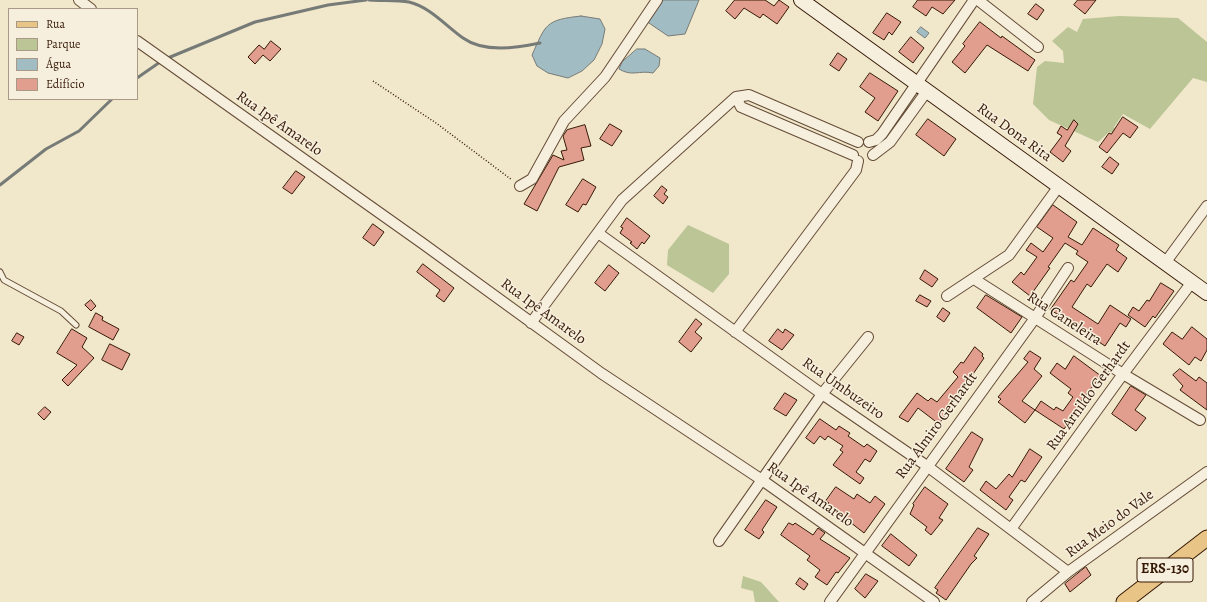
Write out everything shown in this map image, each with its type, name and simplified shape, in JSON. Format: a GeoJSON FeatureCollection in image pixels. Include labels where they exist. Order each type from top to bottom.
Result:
{"type":"FeatureCollection","features":[{"type":"Feature","properties":{"kind":"main road","name":"Rua Dona Rita"},"geometry":{"type":"LineString","coordinates":[[801,0],[1207,293]]}},
{"type":"Feature","properties":{"kind":"main road","name":"ERS-130"},"geometry":{"type":"LineString","coordinates":[[1124,602],[1207,538]]}},
{"type":"Feature","properties":{"kind":"street"},"geometry":{"type":"LineString","coordinates":[[79,0],[90,8]]}},
{"type":"Feature","properties":{"kind":"street"},"geometry":{"type":"LineString","coordinates":[[520,186],[532,179],[564,121],[605,77],[657,0]]}},
{"type":"Feature","properties":{"kind":"street"},"geometry":{"type":"LineString","coordinates":[[736,97],[741,107],[778,122],[856,158],[866,161],[890,142],[974,0]]}},
{"type":"Feature","properties":{"kind":"street"},"geometry":{"type":"LineString","coordinates":[[978,0],[1038,47]]}},
{"type":"Feature","properties":{"kind":"street","name":"Rua Ipê Amarelo"},"geometry":{"type":"LineString","coordinates":[[138,42],[601,373],[762,480],[934,602]]}},
{"type":"Feature","properties":{"kind":"street"},"geometry":{"type":"LineString","coordinates":[[735,332],[856,170],[856,158],[853,148],[861,140],[869,142],[876,140],[922,87]]}},
{"type":"Feature","properties":{"kind":"street"},"geometry":{"type":"LineString","coordinates":[[531,322],[622,200],[736,97],[749,95],[858,142]]}},
{"type":"Feature","properties":{"kind":"street"},"geometry":{"type":"LineString","coordinates":[[778,122],[785,110]]}},
{"type":"Feature","properties":{"kind":"street"},"geometry":{"type":"LineString","coordinates":[[869,142],[873,149],[873,155]]}},
{"type":"Feature","properties":{"kind":"street"},"geometry":{"type":"LineString","coordinates":[[947,296],[1009,255],[1059,186]]}},
{"type":"Feature","properties":{"kind":"street"},"geometry":{"type":"LineString","coordinates":[[1165,263],[1207,206]]}},
{"type":"Feature","properties":{"kind":"street","name":"Rua Umbuzeiro"},"geometry":{"type":"LineString","coordinates":[[598,233],[822,394],[927,466],[1068,572]]}},
{"type":"Feature","properties":{"kind":"street","name":"Rua Almiro Gerhardt"},"geometry":{"type":"LineString","coordinates":[[830,602],[1035,318],[1068,268]]}},
{"type":"Feature","properties":{"kind":"street","name":"Rua Caneleira"},"geometry":{"type":"LineString","coordinates":[[974,279],[1123,374],[1200,420]]}},
{"type":"Feature","properties":{"kind":"street","name":"Rua Arnildo Gerhardt"},"geometry":{"type":"LineString","coordinates":[[1011,529],[1123,374],[1192,282]]}},
{"type":"Feature","properties":{"kind":"street"},"geometry":{"type":"LineString","coordinates":[[719,541],[822,394],[868,337]]}},
{"type":"Feature","properties":{"kind":"street","name":"Rua Meio do Vale"},"geometry":{"type":"LineString","coordinates":[[1032,602],[1068,572],[1207,472]]}},
{"type":"Feature","properties":{"kind":"lane"},"geometry":{"type":"LineString","coordinates":[[0,272],[4,280],[61,311],[76,325]]}},
{"type":"Feature","properties":{"kind":"path"},"geometry":{"type":"LineString","coordinates":[[373,81],[436,123],[520,186]]}},
{"type":"Feature","properties":{"kind":"green space"},"geometry":{"type":"Polygon","coordinates":[[[1119,16],[1178,18],[1207,42],[1207,82],[1193,78],[1150,129],[1123,114],[1114,127],[1117,134],[1109,132],[1098,142],[1049,120],[1033,104],[1037,67],[1045,61],[1064,63],[1063,51],[1052,41],[1068,27],[1077,32],[1083,19],[1119,16]]]}},
{"type":"Feature","properties":{"kind":"green space"},"geometry":{"type":"Polygon","coordinates":[[[688,225],[729,244],[729,274],[713,293],[667,265],[668,250],[688,225]]]}},
{"type":"Feature","properties":{"kind":"green space"},"geometry":{"type":"Polygon","coordinates":[[[743,576],[761,582],[779,602],[755,602],[753,591],[741,588],[743,576]]]}},
{"type":"Feature","properties":{"kind":"water"},"geometry":{"type":"Polygon","coordinates":[[[663,0],[699,0],[685,34],[668,36],[646,21],[663,0]]]}},
{"type":"Feature","properties":{"kind":"water"},"geometry":{"type":"Polygon","coordinates":[[[581,16],[600,19],[605,29],[602,44],[594,60],[582,71],[568,78],[548,73],[537,66],[532,55],[540,36],[548,25],[560,19],[581,16]]]}},
{"type":"Feature","properties":{"kind":"water"},"geometry":{"type":"Polygon","coordinates":[[[921,27],[929,33],[925,38],[917,32],[921,27]]]}},
{"type":"Feature","properties":{"kind":"water"},"geometry":{"type":"Polygon","coordinates":[[[637,49],[645,49],[660,58],[659,66],[653,73],[628,73],[619,69],[622,62],[637,49]]]}},
{"type":"Feature","properties":{"kind":"building"},"geometry":{"type":"Polygon","coordinates":[[[735,0],[765,0],[774,6],[779,0],[789,7],[777,24],[763,14],[760,18],[744,8],[735,19],[726,11],[735,0]]]}},
{"type":"Feature","properties":{"kind":"building"},"geometry":{"type":"Polygon","coordinates":[[[918,0],[955,0],[943,14],[932,7],[926,16],[913,7],[918,0]]]}},
{"type":"Feature","properties":{"kind":"building"},"geometry":{"type":"Polygon","coordinates":[[[1078,0],[1096,0],[1085,14],[1074,5],[1078,0]]]}},
{"type":"Feature","properties":{"kind":"building"},"geometry":{"type":"Polygon","coordinates":[[[1036,4],[1044,10],[1037,20],[1028,14],[1036,4]]]}},
{"type":"Feature","properties":{"kind":"building"},"geometry":{"type":"Polygon","coordinates":[[[887,13],[901,22],[892,35],[889,32],[884,40],[873,33],[887,13]]]}},
{"type":"Feature","properties":{"kind":"building"},"geometry":{"type":"Polygon","coordinates":[[[980,22],[1001,38],[1002,36],[1035,60],[1028,71],[987,45],[965,73],[952,62],[965,46],[963,44],[980,22]]]}},
{"type":"Feature","properties":{"kind":"building"},"geometry":{"type":"Polygon","coordinates":[[[911,37],[924,48],[913,63],[899,52],[911,37]]]}},
{"type":"Feature","properties":{"kind":"building"},"geometry":{"type":"Polygon","coordinates":[[[271,41],[281,49],[270,61],[263,55],[255,64],[248,57],[259,45],[264,49],[271,41]]]}},
{"type":"Feature","properties":{"kind":"building"},"geometry":{"type":"Polygon","coordinates":[[[838,53],[847,59],[839,71],[830,65],[838,53]]]}},
{"type":"Feature","properties":{"kind":"building"},"geometry":{"type":"Polygon","coordinates":[[[870,73],[898,91],[878,121],[865,112],[875,98],[860,87],[870,73]]]}},
{"type":"Feature","properties":{"kind":"building"},"geometry":{"type":"Polygon","coordinates":[[[1123,117],[1138,127],[1130,138],[1123,133],[1107,153],[1099,147],[1109,133],[1111,134],[1123,117]]]}},
{"type":"Feature","properties":{"kind":"building"},"geometry":{"type":"Polygon","coordinates":[[[928,119],[956,139],[944,156],[916,135],[928,119]]]}},
{"type":"Feature","properties":{"kind":"building"},"geometry":{"type":"Polygon","coordinates":[[[1074,120],[1078,124],[1065,146],[1071,151],[1063,162],[1050,152],[1062,136],[1057,133],[1061,126],[1067,130],[1074,120]]]}},
{"type":"Feature","properties":{"kind":"building"},"geometry":{"type":"Polygon","coordinates":[[[610,124],[622,131],[612,146],[600,139],[610,124]]]}},
{"type":"Feature","properties":{"kind":"building"},"geometry":{"type":"Polygon","coordinates":[[[585,125],[591,146],[581,148],[584,160],[559,167],[537,211],[524,204],[553,155],[564,160],[561,151],[567,150],[563,136],[567,130],[585,125]]]}},
{"type":"Feature","properties":{"kind":"building"},"geometry":{"type":"Polygon","coordinates":[[[1110,157],[1119,164],[1112,174],[1102,167],[1110,157]]]}},
{"type":"Feature","properties":{"kind":"building"},"geometry":{"type":"Polygon","coordinates":[[[296,171],[305,177],[292,194],[283,188],[296,171]]]}},
{"type":"Feature","properties":{"kind":"building"},"geometry":{"type":"Polygon","coordinates":[[[583,179],[596,187],[586,205],[583,204],[578,212],[566,205],[583,179]]]}},
{"type":"Feature","properties":{"kind":"building"},"geometry":{"type":"Polygon","coordinates":[[[662,186],[667,190],[664,194],[668,197],[663,204],[654,196],[662,186]]]}},
{"type":"Feature","properties":{"kind":"building"},"geometry":{"type":"Polygon","coordinates":[[[1053,205],[1077,222],[1068,237],[1082,245],[1093,228],[1119,245],[1116,250],[1127,258],[1118,272],[1107,264],[1091,287],[1087,284],[1072,307],[1098,324],[1110,305],[1131,319],[1126,327],[1120,323],[1105,346],[1090,336],[1088,338],[1079,331],[1081,327],[1050,310],[1071,280],[1074,282],[1088,262],[1076,254],[1078,251],[1065,243],[1048,267],[1050,268],[1030,296],[1012,282],[1021,272],[1024,275],[1037,257],[1026,250],[1031,243],[1043,252],[1053,238],[1037,227],[1053,205]]]}},
{"type":"Feature","properties":{"kind":"building"},"geometry":{"type":"Polygon","coordinates":[[[627,218],[650,236],[644,244],[642,242],[637,249],[630,243],[632,242],[620,233],[623,228],[621,227],[627,218]]]}},
{"type":"Feature","properties":{"kind":"building"},"geometry":{"type":"Polygon","coordinates":[[[373,224],[384,232],[374,246],[363,238],[373,224]]]}},
{"type":"Feature","properties":{"kind":"building"},"geometry":{"type":"Polygon","coordinates":[[[423,264],[454,288],[444,302],[436,296],[440,290],[417,272],[423,264]]]}},
{"type":"Feature","properties":{"kind":"building"},"geometry":{"type":"Polygon","coordinates":[[[609,265],[619,273],[605,291],[595,283],[609,265]]]}},
{"type":"Feature","properties":{"kind":"building"},"geometry":{"type":"Polygon","coordinates":[[[925,270],[938,279],[932,287],[920,279],[925,270]]]}},
{"type":"Feature","properties":{"kind":"building"},"geometry":{"type":"Polygon","coordinates":[[[1161,283],[1174,291],[1155,318],[1153,316],[1145,327],[1128,315],[1133,307],[1139,311],[1147,300],[1149,301],[1161,283]]]}},
{"type":"Feature","properties":{"kind":"building"},"geometry":{"type":"Polygon","coordinates":[[[920,295],[931,301],[927,307],[916,301],[920,295]]]}},
{"type":"Feature","properties":{"kind":"building"},"geometry":{"type":"Polygon","coordinates":[[[986,295],[1022,317],[1011,333],[977,308],[986,295]]]}},
{"type":"Feature","properties":{"kind":"building"},"geometry":{"type":"Polygon","coordinates":[[[91,300],[96,306],[91,311],[85,305],[91,300]]]}},
{"type":"Feature","properties":{"kind":"building"},"geometry":{"type":"Polygon","coordinates":[[[943,308],[950,313],[944,322],[937,317],[943,308]]]}},
{"type":"Feature","properties":{"kind":"building"},"geometry":{"type":"Polygon","coordinates":[[[96,313],[103,317],[102,320],[119,329],[113,340],[89,327],[96,313]]]}},
{"type":"Feature","properties":{"kind":"building"},"geometry":{"type":"Polygon","coordinates":[[[696,319],[702,324],[695,332],[702,338],[691,352],[679,342],[696,319]]]}},
{"type":"Feature","properties":{"kind":"building"},"geometry":{"type":"Polygon","coordinates":[[[1192,327],[1207,339],[1207,350],[1201,361],[1195,357],[1189,365],[1163,344],[1172,332],[1182,339],[1192,327]]]}},
{"type":"Feature","properties":{"kind":"building"},"geometry":{"type":"Polygon","coordinates":[[[72,329],[87,338],[82,347],[94,358],[68,386],[62,380],[77,365],[57,353],[72,329]]]}},
{"type":"Feature","properties":{"kind":"building"},"geometry":{"type":"Polygon","coordinates":[[[778,329],[783,333],[785,329],[794,335],[782,350],[769,341],[778,329]]]}},
{"type":"Feature","properties":{"kind":"building"},"geometry":{"type":"Polygon","coordinates":[[[17,333],[24,337],[19,345],[12,341],[17,333]]]}},
{"type":"Feature","properties":{"kind":"building"},"geometry":{"type":"Polygon","coordinates":[[[110,344],[130,354],[122,370],[102,360],[110,344]]]}},
{"type":"Feature","properties":{"kind":"building"},"geometry":{"type":"Polygon","coordinates":[[[975,347],[983,354],[982,356],[984,358],[939,424],[918,408],[908,422],[899,417],[917,393],[928,401],[931,398],[937,402],[958,377],[953,372],[961,362],[963,363],[975,347]]]}},
{"type":"Feature","properties":{"kind":"building"},"geometry":{"type":"Polygon","coordinates":[[[1030,351],[1041,358],[1034,369],[1042,376],[1022,401],[1035,410],[1025,423],[998,402],[1001,399],[998,397],[1028,362],[1024,359],[1030,351]]]}},
{"type":"Feature","properties":{"kind":"building"},"geometry":{"type":"Polygon","coordinates":[[[1074,356],[1101,376],[1077,406],[1080,408],[1064,429],[1035,410],[1041,401],[1054,410],[1056,407],[1063,411],[1073,397],[1068,393],[1071,389],[1050,373],[1057,363],[1065,369],[1074,356]]]}},
{"type":"Feature","properties":{"kind":"building"},"geometry":{"type":"Polygon","coordinates":[[[1180,369],[1196,381],[1199,377],[1207,383],[1207,410],[1180,390],[1183,386],[1173,375],[1180,369]]]}},
{"type":"Feature","properties":{"kind":"building"},"geometry":{"type":"Polygon","coordinates":[[[1131,386],[1146,395],[1135,410],[1146,418],[1136,431],[1112,414],[1131,386]]]}},
{"type":"Feature","properties":{"kind":"building"},"geometry":{"type":"Polygon","coordinates":[[[785,393],[797,400],[786,416],[774,409],[785,393]]]}},
{"type":"Feature","properties":{"kind":"building"},"geometry":{"type":"Polygon","coordinates":[[[45,407],[51,412],[44,420],[38,414],[45,407]]]}},
{"type":"Feature","properties":{"kind":"building"},"geometry":{"type":"Polygon","coordinates":[[[820,419],[836,430],[839,426],[850,433],[848,436],[864,447],[867,444],[877,451],[870,462],[865,459],[856,472],[864,478],[860,484],[833,465],[843,452],[840,450],[843,446],[828,436],[825,440],[820,436],[814,444],[806,438],[820,419]]]}},
{"type":"Feature","properties":{"kind":"building"},"geometry":{"type":"Polygon","coordinates":[[[972,432],[983,439],[969,467],[973,470],[964,482],[946,469],[972,432]]]}},
{"type":"Feature","properties":{"kind":"building"},"geometry":{"type":"Polygon","coordinates":[[[1030,449],[1042,457],[1025,482],[1021,480],[1009,497],[1013,500],[1006,510],[980,490],[986,481],[996,489],[1009,474],[1012,477],[1030,449]]]}},
{"type":"Feature","properties":{"kind":"building"},"geometry":{"type":"Polygon","coordinates":[[[836,487],[854,499],[857,494],[870,503],[875,496],[885,504],[864,533],[827,504],[829,503],[826,501],[836,487]]]}},
{"type":"Feature","properties":{"kind":"building"},"geometry":{"type":"Polygon","coordinates":[[[925,487],[948,504],[939,518],[943,520],[931,535],[925,530],[927,527],[910,514],[914,505],[913,504],[925,487]]]}},
{"type":"Feature","properties":{"kind":"building"},"geometry":{"type":"Polygon","coordinates":[[[766,500],[777,507],[762,530],[764,532],[759,539],[745,530],[766,500]]]}},
{"type":"Feature","properties":{"kind":"building"},"geometry":{"type":"Polygon","coordinates":[[[789,523],[793,525],[795,523],[813,535],[818,528],[825,533],[820,539],[850,558],[838,573],[836,572],[827,585],[815,577],[820,570],[807,560],[810,556],[781,535],[789,523]]]}},
{"type":"Feature","properties":{"kind":"building"},"geometry":{"type":"Polygon","coordinates":[[[978,528],[989,534],[974,556],[977,558],[971,564],[946,600],[936,593],[938,590],[935,588],[978,528]]]}},
{"type":"Feature","properties":{"kind":"building"},"geometry":{"type":"Polygon","coordinates":[[[891,534],[917,555],[909,566],[882,546],[891,534]]]}},
{"type":"Feature","properties":{"kind":"building"},"geometry":{"type":"Polygon","coordinates":[[[1086,567],[1091,575],[1070,592],[1065,584],[1086,567]]]}},
{"type":"Feature","properties":{"kind":"building"},"geometry":{"type":"Polygon","coordinates":[[[866,574],[878,581],[865,598],[855,589],[866,574]]]}},
{"type":"Feature","properties":{"kind":"building"},"geometry":{"type":"Polygon","coordinates":[[[800,578],[808,584],[804,590],[796,584],[800,578]]]}},
{"type":"Feature","properties":{"kind":"waterway"},"geometry":{"type":"LineString","coordinates":[[138,77],[163,60],[255,22],[328,5],[366,0]]}},
{"type":"Feature","properties":{"kind":"waterway"},"geometry":{"type":"LineString","coordinates":[[369,0],[404,1],[417,4],[431,12],[463,38],[471,43],[481,46],[511,48],[540,43]]}},
{"type":"Feature","properties":{"kind":"waterway"},"geometry":{"type":"LineString","coordinates":[[0,185],[46,149],[79,131],[111,100]]}}]}
